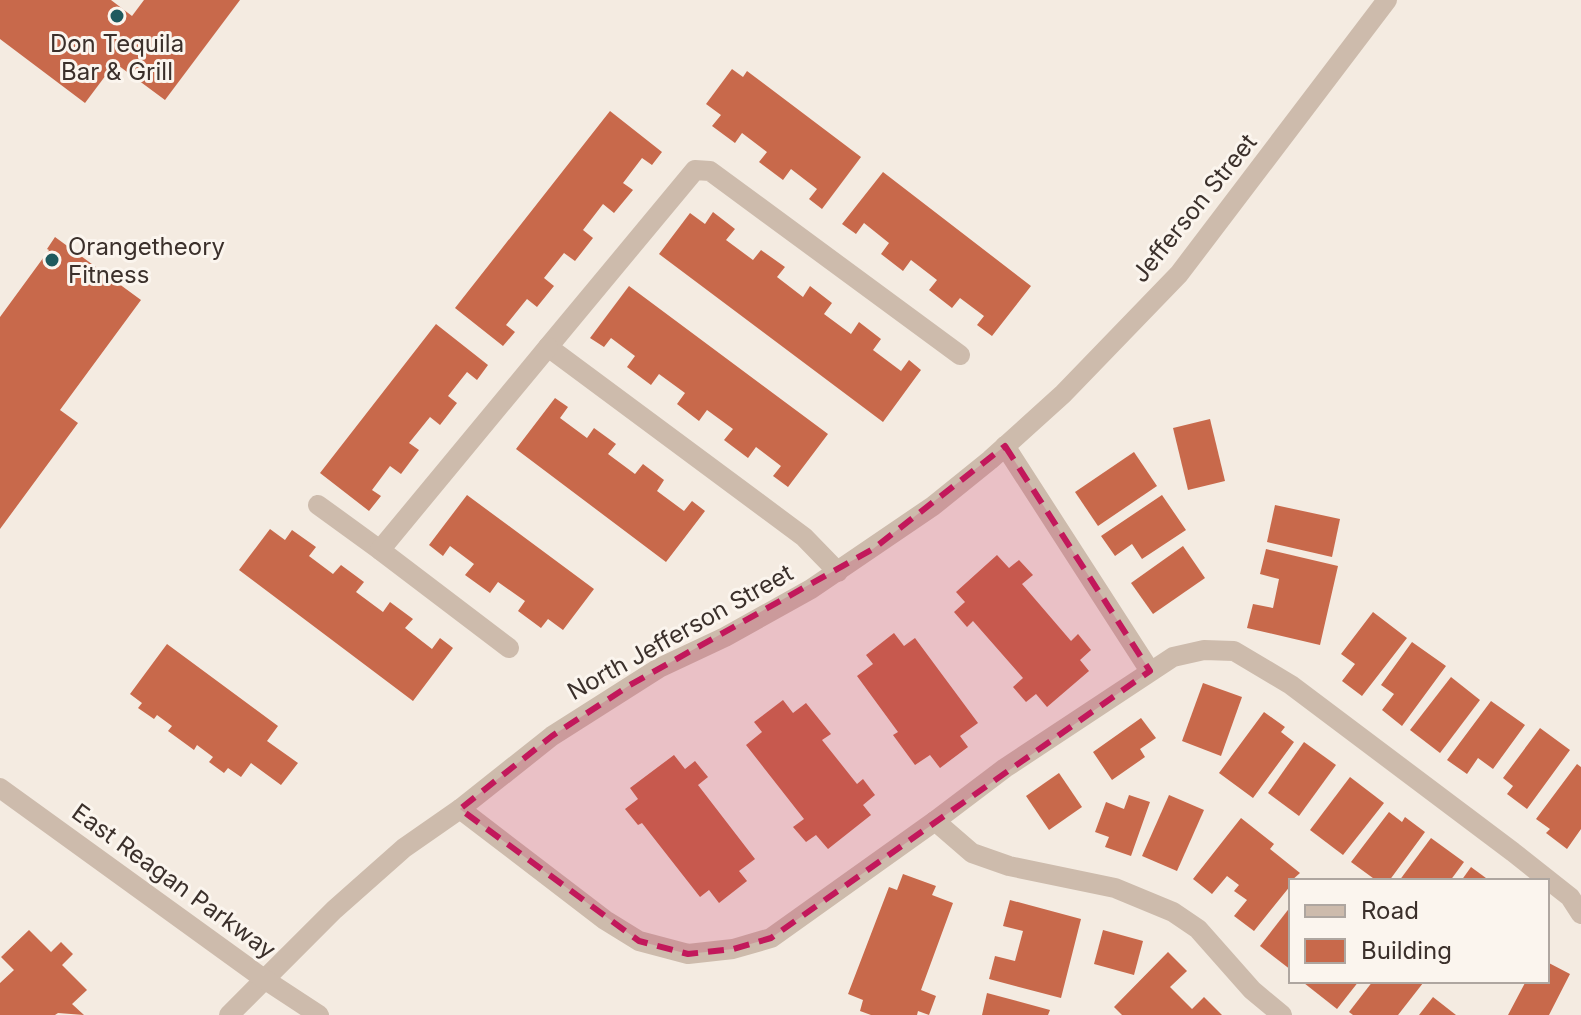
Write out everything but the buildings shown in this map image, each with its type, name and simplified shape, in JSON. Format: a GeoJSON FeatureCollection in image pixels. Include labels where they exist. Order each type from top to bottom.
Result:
{"type":"FeatureCollection","features":[{"type":"Feature","properties":{"kind":"street","name":"Jefferson Street"},"geometry":{"type":"LineString","coordinates":[[1021,432],[1063,394],[1179,274],[1387,0]]}},
{"type":"Feature","properties":{"kind":"street"},"geometry":{"type":"LineString","coordinates":[[380,550],[695,170],[710,171],[960,355]]}},
{"type":"Feature","properties":{"kind":"street"},"geometry":{"type":"LineString","coordinates":[[548,347],[804,537],[838,572]]}},
{"type":"Feature","properties":{"kind":"street","name":"North Jefferson Street"},"geometry":{"type":"LineString","coordinates":[[229,1015],[334,910],[404,848],[460,809],[552,736],[630,685],[725,637],[838,572],[933,506],[1021,432]]}},
{"type":"Feature","properties":{"kind":"street"},"geometry":{"type":"LineString","coordinates":[[1005,446],[1150,671]]}},
{"type":"Feature","properties":{"kind":"street"},"geometry":{"type":"LineString","coordinates":[[318,505],[509,648]]}},
{"type":"Feature","properties":{"kind":"street"},"geometry":{"type":"LineString","coordinates":[[460,809],[504,846],[639,941],[688,954],[733,949],[771,938],[1005,768],[1173,657],[1204,650],[1234,651],[1291,685],[1547,879]]}},
{"type":"Feature","properties":{"kind":"street","name":"East Reagan Parkway"},"geometry":{"type":"LineString","coordinates":[[0,788],[264,979],[319,1015]]}},
{"type":"Feature","properties":{"kind":"street"},"geometry":{"type":"LineString","coordinates":[[935,821],[972,853],[1009,866],[1115,888],[1173,912],[1198,929],[1252,990],[1282,1015]]}},
{"type":"Feature","properties":{"kind":"street"},"geometry":{"type":"LineString","coordinates":[[1549,880],[1570,897],[1581,914]]}},
{"type":"Feature","properties":{"kind":"highlighted area"},"geometry":{"type":"Polygon","coordinates":[[[1005,446],[1150,671],[771,938],[733,949],[688,954],[639,941],[460,809],[552,736],[630,685],[873,549],[1005,446]]]}},
{"type":"Feature","properties":{"kind":"place","name":"Don Tequila Bar & Grill"},"geometry":{"type":"Point","coordinates":[117,16]}},
{"type":"Feature","properties":{"kind":"place","name":"Orangetheory Fitness"},"geometry":{"type":"Point","coordinates":[52,260]}}]}
